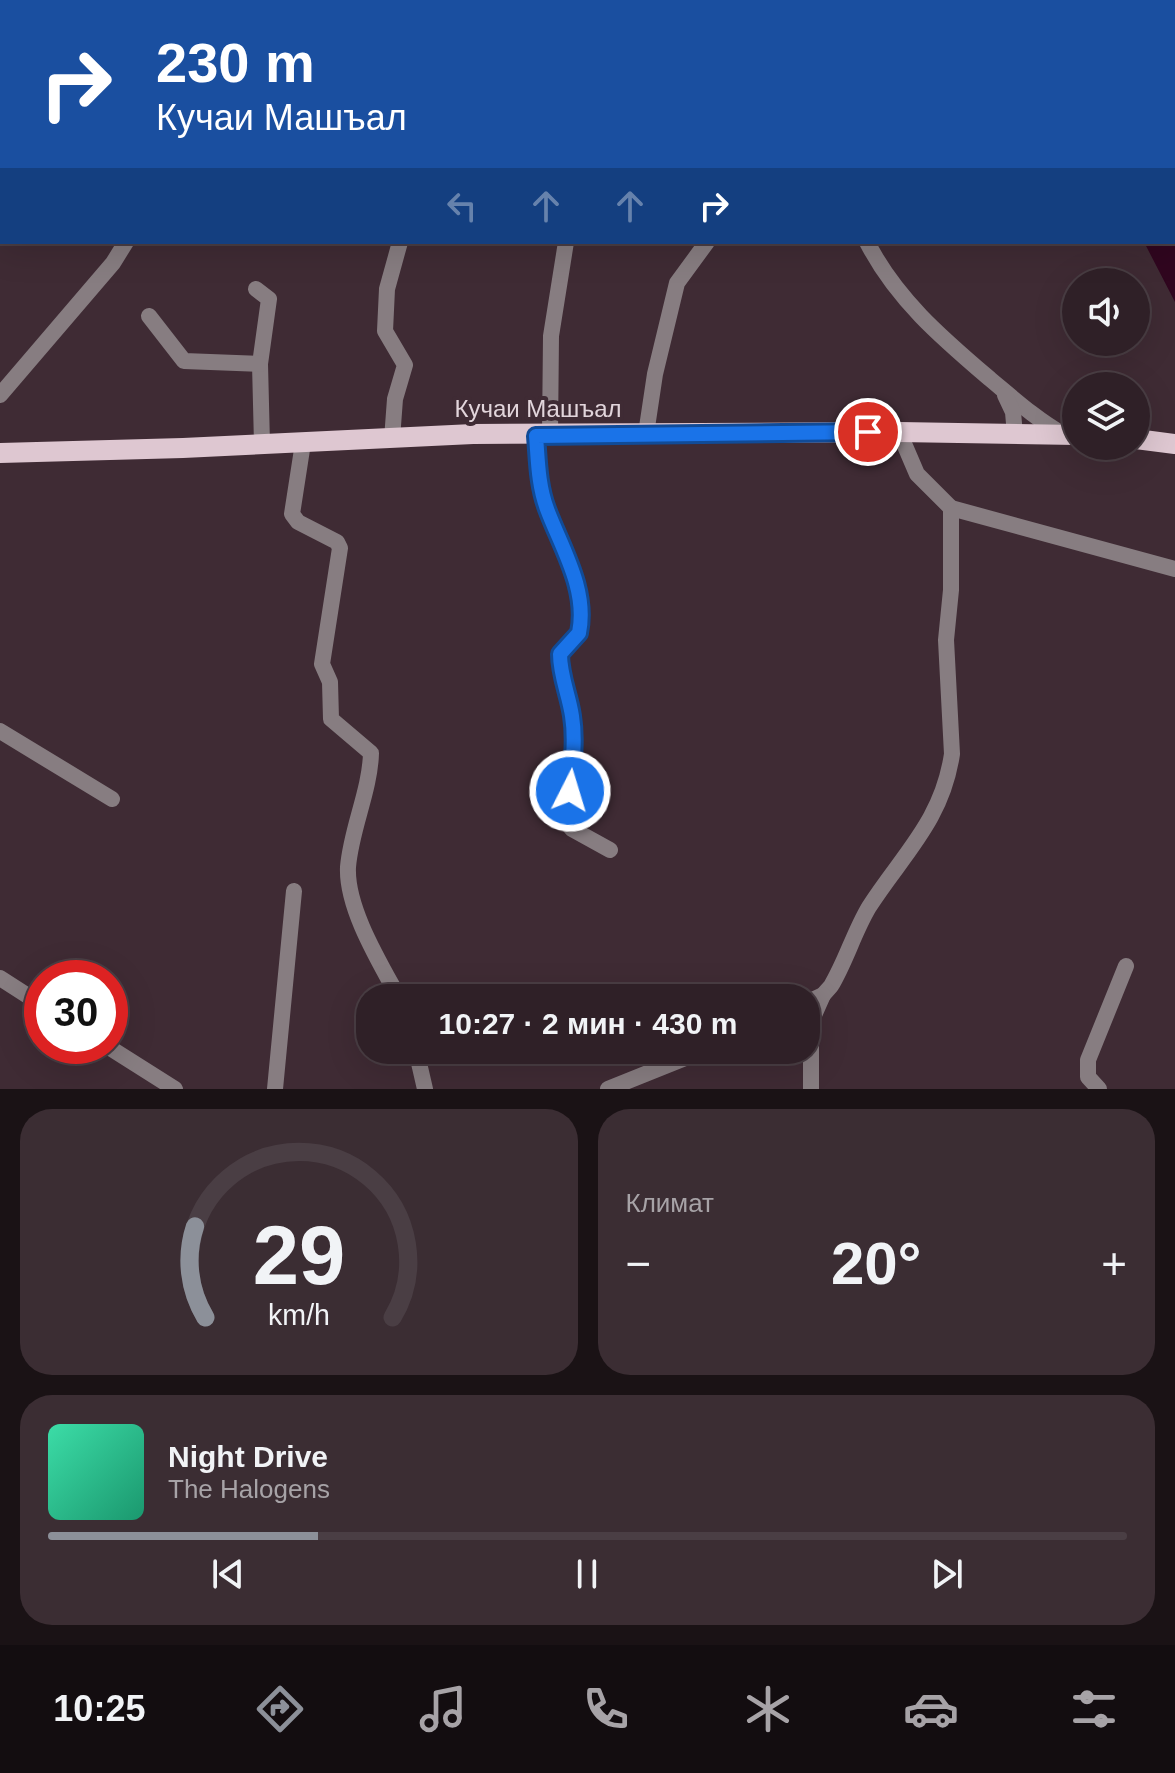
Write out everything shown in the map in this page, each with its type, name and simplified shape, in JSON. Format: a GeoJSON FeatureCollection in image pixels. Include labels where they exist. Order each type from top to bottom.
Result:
{"type":"FeatureCollection","features":[{"type":"Feature","properties":{"kind":"main road","name":"Кучаи Машъал"},"geometry":{"type":"LineString","coordinates":[[0,453],[473,434],[899,432],[1062,435]]}},
{"type":"Feature","properties":{"kind":"main road"},"geometry":{"type":"LineString","coordinates":[[1150,441],[1175,444]]}},
{"type":"Feature","properties":{"kind":"street"},"geometry":{"type":"LineString","coordinates":[[0,395],[103,275],[125,244]]}},
{"type":"Feature","properties":{"kind":"street"},"geometry":{"type":"LineString","coordinates":[[392,439],[395,399],[405,365],[387,339],[386,302],[400,244]]}},
{"type":"Feature","properties":{"kind":"street"},"geometry":{"type":"LineString","coordinates":[[566,244],[551,336],[540,487],[572,567],[581,625],[576,638],[560,654],[560,667],[573,717],[574,745],[564,820],[572,829],[610,850]]}},
{"type":"Feature","properties":{"kind":"street"},"geometry":{"type":"LineString","coordinates":[[646,434],[677,283],[706,244]]}},
{"type":"Feature","properties":{"kind":"street"},"geometry":{"type":"LineString","coordinates":[[868,244],[883,271],[922,320],[1026,410],[1062,430]]}},
{"type":"Feature","properties":{"kind":"street"},"geometry":{"type":"LineString","coordinates":[[256,289],[269,299],[260,364],[262,444]]}},
{"type":"Feature","properties":{"kind":"street"},"geometry":{"type":"LineString","coordinates":[[149,316],[184,361],[260,364]]}},
{"type":"Feature","properties":{"kind":"street"},"geometry":{"type":"LineString","coordinates":[[999,387],[1012,405],[1015,435]]}},
{"type":"Feature","properties":{"kind":"street"},"geometry":{"type":"LineString","coordinates":[[899,432],[917,474],[951,508],[1175,569]]}},
{"type":"Feature","properties":{"kind":"street"},"geometry":{"type":"LineString","coordinates":[[303,443],[294,518],[337,542],[340,548],[322,664],[330,682],[330,714],[337,725],[371,753],[350,857],[349,882],[353,901],[391,984]]}},
{"type":"Feature","properties":{"kind":"street"},"geometry":{"type":"LineString","coordinates":[[811,1089],[811,1022],[869,907],[925,831],[950,768],[952,739],[946,640],[951,590],[951,508]]}},
{"type":"Feature","properties":{"kind":"street"},"geometry":{"type":"LineString","coordinates":[[0,731],[112,799]]}},
{"type":"Feature","properties":{"kind":"street"},"geometry":{"type":"LineString","coordinates":[[275,1089],[294,891]]}},
{"type":"Feature","properties":{"kind":"street"},"geometry":{"type":"LineString","coordinates":[[1099,1089],[1088,1077],[1088,1060],[1126,966]]}},
{"type":"Feature","properties":{"kind":"street"},"geometry":{"type":"LineString","coordinates":[[0,978],[24,993]]}},
{"type":"Feature","properties":{"kind":"street"},"geometry":{"type":"LineString","coordinates":[[128,1059],[175,1089]]}},
{"type":"Feature","properties":{"kind":"street"},"geometry":{"type":"LineString","coordinates":[[419,1064],[425,1089]]}},
{"type":"Feature","properties":{"kind":"street"},"geometry":{"type":"LineString","coordinates":[[608,1089],[670,1064]]}},
{"type":"Feature","properties":{"kind":"shaded area"},"geometry":{"type":"Polygon","coordinates":[[[1145,244],[1175,244],[1175,302],[1145,244]]]}},
{"type":"Feature","properties":{"kind":"route"},"geometry":{"type":"LineString","coordinates":[[570,791],[573,717],[560,667],[560,654],[562,648],[579,633],[580,612],[572,567],[540,487],[536,436],[868,432]]}}]}
